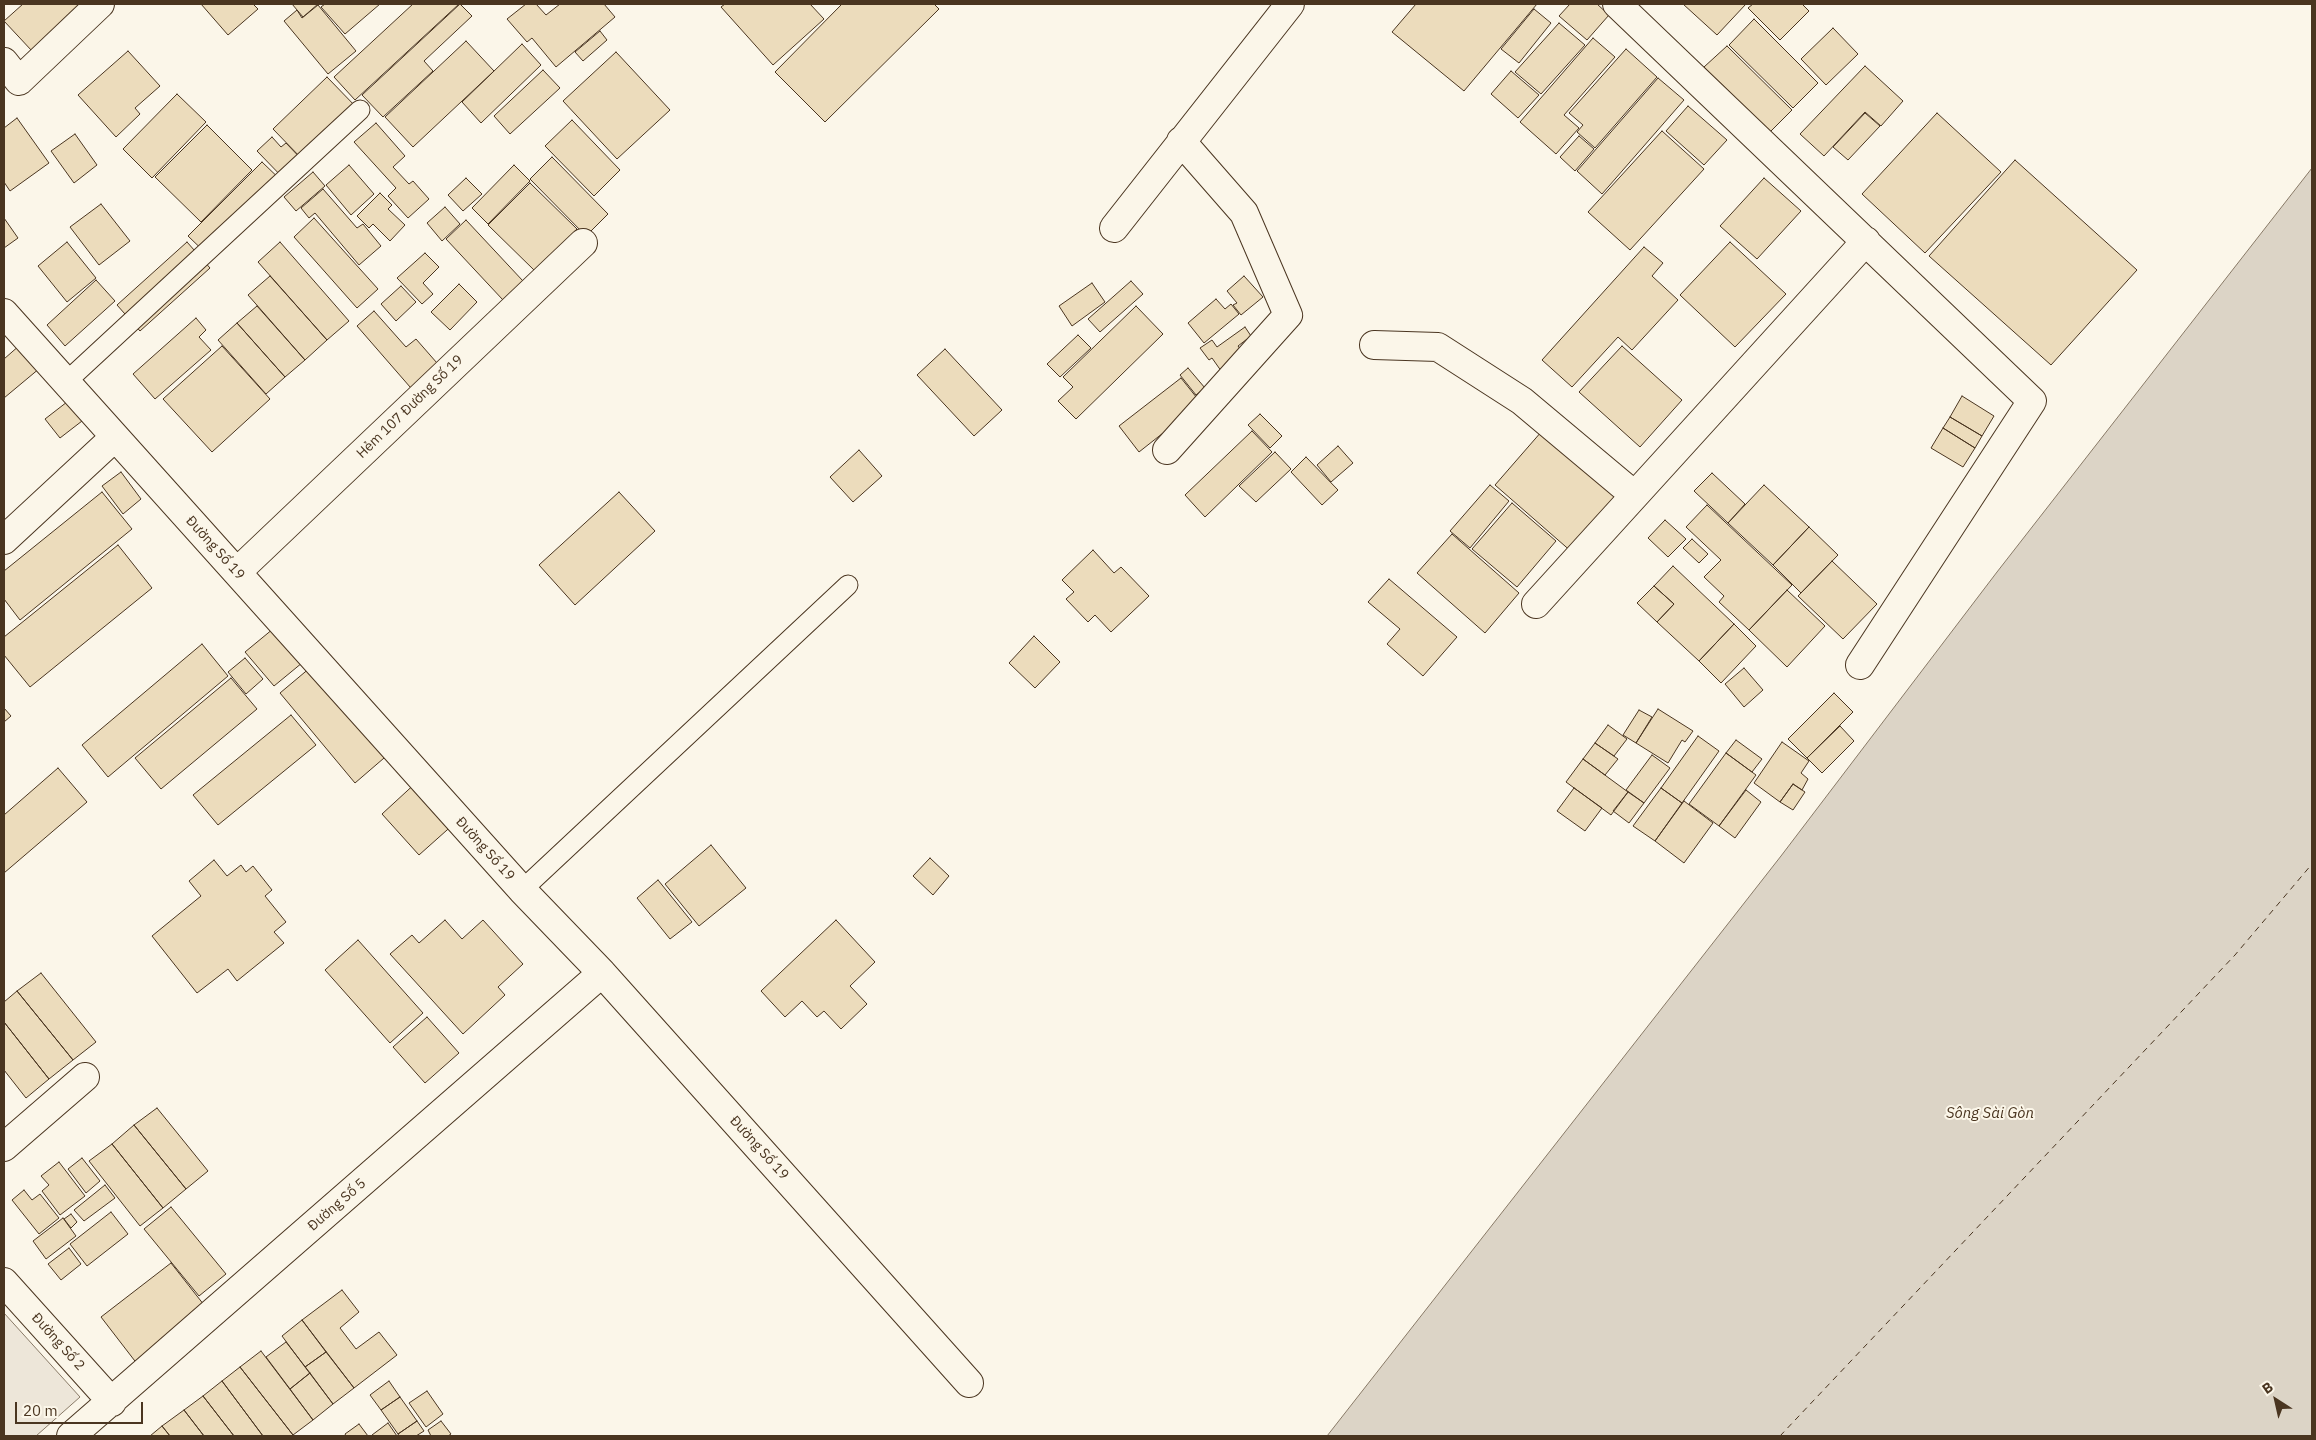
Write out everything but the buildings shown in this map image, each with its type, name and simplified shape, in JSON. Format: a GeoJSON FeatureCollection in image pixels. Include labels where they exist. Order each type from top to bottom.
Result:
{"type":"FeatureCollection","features":[{"type":"Feature","properties":{"kind":"street"},"geometry":{"type":"LineString","coordinates":[[4,62],[19,81],[100,4]]}},
{"type":"Feature","properties":{"kind":"street"},"geometry":{"type":"LineString","coordinates":[[1114,228],[1290,4]]}},
{"type":"Feature","properties":{"kind":"street"},"geometry":{"type":"LineString","coordinates":[[1617,4],[1866,240],[2032,401],[1860,665]]}},
{"type":"Feature","properties":{"kind":"street"},"geometry":{"type":"LineString","coordinates":[[1167,450],[1288,316],[1244,213],[1181,141]]}},
{"type":"Feature","properties":{"kind":"street"},"geometry":{"type":"LineString","coordinates":[[1536,604],[1633,494],[1866,240]]}},
{"type":"Feature","properties":{"kind":"street","name":"Hẻm 107 Đường Số 19"},"geometry":{"type":"LineString","coordinates":[[237,572],[583,243]]}},
{"type":"Feature","properties":{"kind":"street","name":"Đường Số 19"},"geometry":{"type":"LineString","coordinates":[[4,313],[522,890],[602,973],[969,1383]]}},
{"type":"Feature","properties":{"kind":"street"},"geometry":{"type":"LineString","coordinates":[[1374,345],[1438,347],[1522,401],[1633,494]]}},
{"type":"Feature","properties":{"kind":"street"},"geometry":{"type":"LineString","coordinates":[[4,540],[115,437]]}},
{"type":"Feature","properties":{"kind":"street","name":"Đường Số 5"},"geometry":{"type":"LineString","coordinates":[[71,1436],[602,973]]}},
{"type":"Feature","properties":{"kind":"street"},"geometry":{"type":"LineString","coordinates":[[4,1147],[85,1077]]}},
{"type":"Feature","properties":{"kind":"street","name":"Đường Số 2"},"geometry":{"type":"LineString","coordinates":[[4,1282],[112,1402]]}},
{"type":"Feature","properties":{"kind":"lane"},"geometry":{"type":"LineString","coordinates":[[66,382],[360,110]]}},
{"type":"Feature","properties":{"kind":"lane"},"geometry":{"type":"LineString","coordinates":[[522,890],[848,585]]}},
{"type":"Feature","properties":{"kind":"shaded area"},"geometry":{"type":"Polygon","coordinates":[[[4,1313],[80,1397],[36,1436],[4,1436],[4,1313]]]}},
{"type":"Feature","properties":{"kind":"water","name":"Sông Sài Gòn"},"geometry":{"type":"Polygon","coordinates":[[[2312,168],[2312,1436],[1327,1436],[1781,856],[1997,572],[2312,168]]]}},
{"type":"Feature","properties":{"kind":"ferry route"},"geometry":{"type":"LineString","coordinates":[[1780,1436],[2235,955],[2312,864]]}}]}
